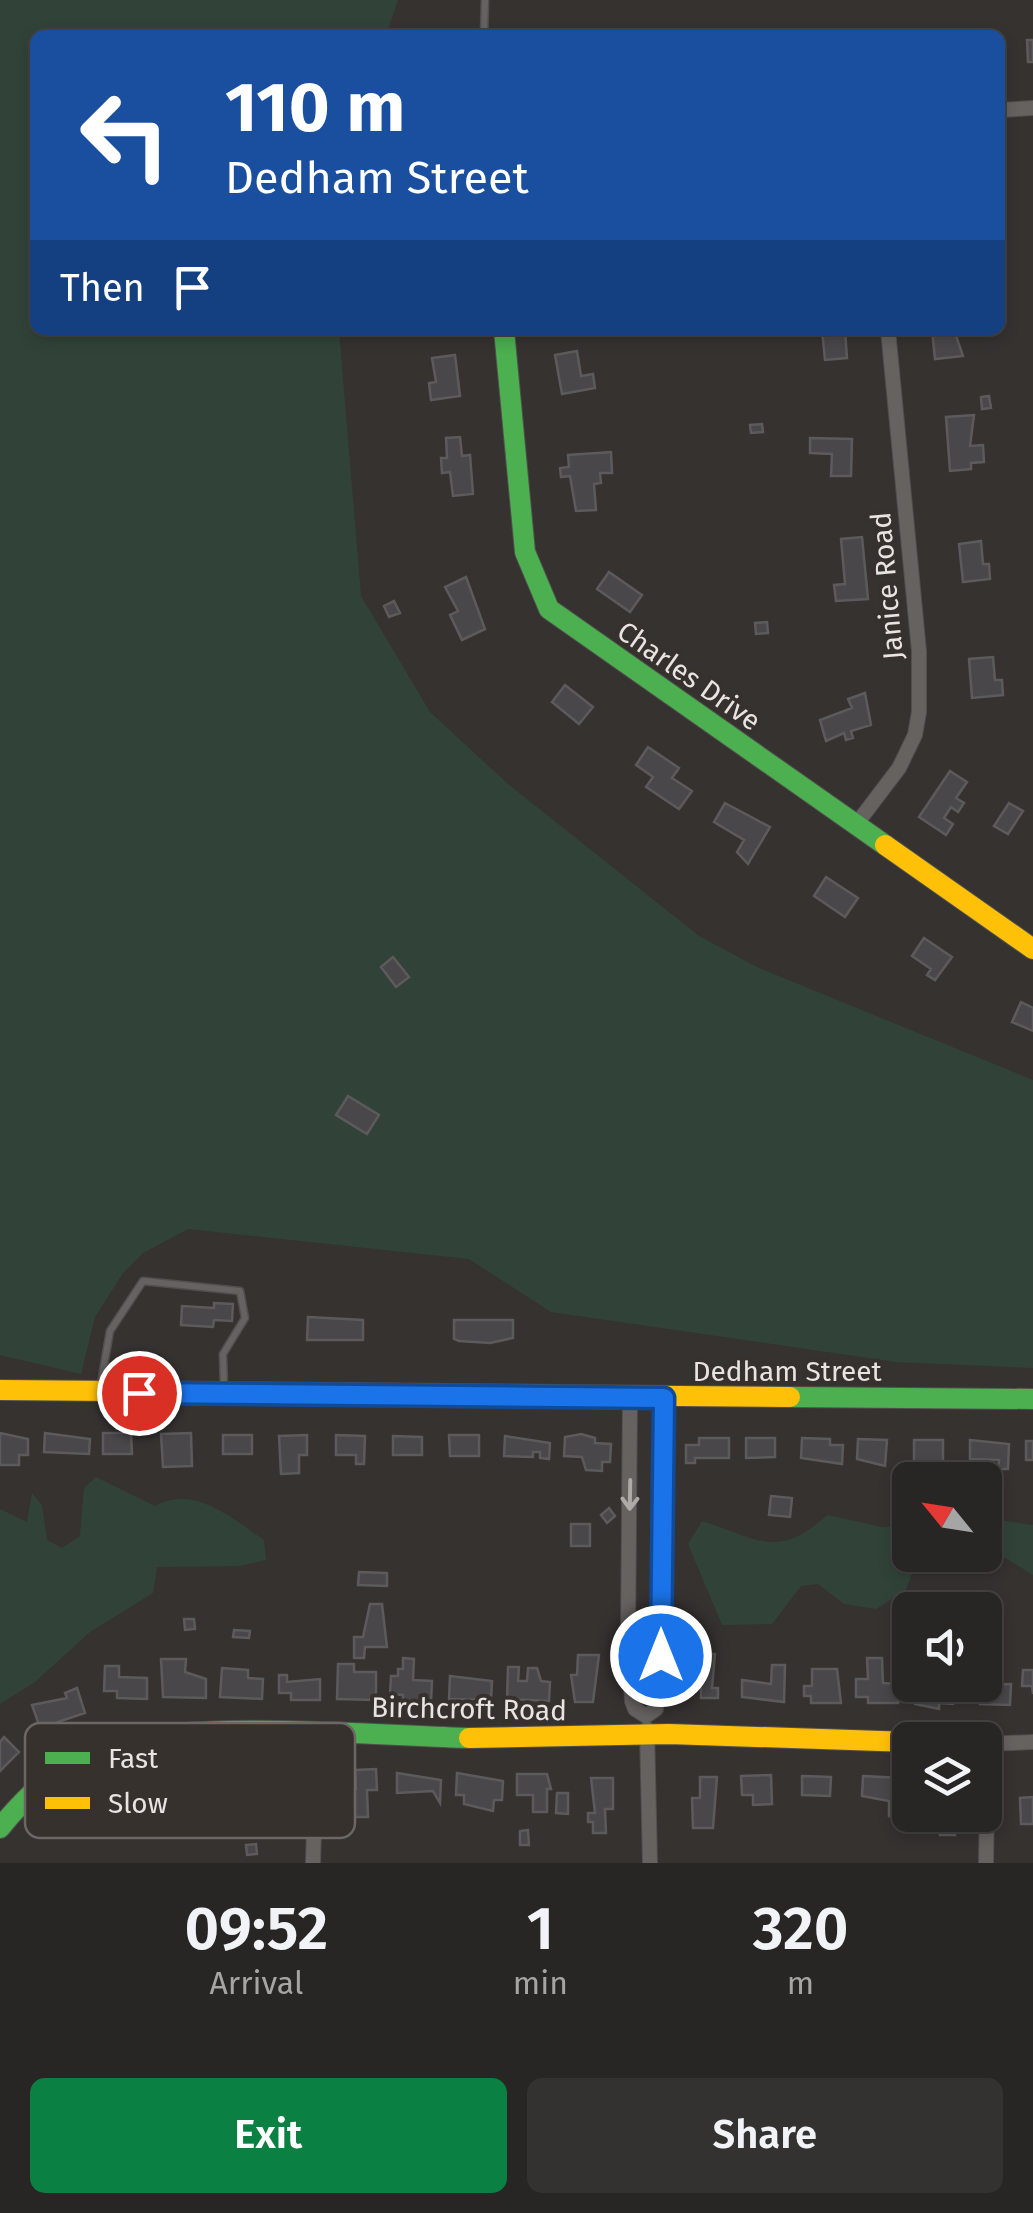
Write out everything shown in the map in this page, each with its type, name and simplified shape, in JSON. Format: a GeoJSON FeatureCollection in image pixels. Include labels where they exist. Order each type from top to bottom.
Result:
{"type":"FeatureCollection","features":[{"type":"Feature","properties":{"kind":"street"},"geometry":{"type":"LineString","coordinates":[[1005,110],[1033,108]]}},
{"type":"Feature","properties":{"kind":"street","name":"Charles Drive"},"geometry":{"type":"LineString","coordinates":[[504,335],[525,552],[549,609],[585,638],[858,822],[1033,949]]}},
{"type":"Feature","properties":{"kind":"street","name":"Janice Road"},"geometry":{"type":"LineString","coordinates":[[858,822],[899,768],[915,735],[919,712],[919,651],[888,335]]}},
{"type":"Feature","properties":{"kind":"street","name":"Dedham Street"},"geometry":{"type":"LineString","coordinates":[[0,1390],[1033,1399]]}},
{"type":"Feature","properties":{"kind":"street"},"geometry":{"type":"LineString","coordinates":[[630,1397],[628,1637],[632,1700],[646,1725]]}},
{"type":"Feature","properties":{"kind":"street"},"geometry":{"type":"LineString","coordinates":[[650,1863],[646,1725],[656,1708],[661,1656],[664,1398]]}},
{"type":"Feature","properties":{"kind":"street","name":"Birchcroft Road"},"geometry":{"type":"LineString","coordinates":[[355,1734],[421,1738],[646,1725],[892,1741]]}},
{"type":"Feature","properties":{"kind":"street"},"geometry":{"type":"LineString","coordinates":[[1002,1743],[1033,1742]]}},
{"type":"Feature","properties":{"kind":"street","name":"Birchcroft Road"},"geometry":{"type":"LineString","coordinates":[[0,1828],[25,1797]]}},
{"type":"Feature","properties":{"kind":"street"},"geometry":{"type":"LineString","coordinates":[[986,1832],[986,1863]]}},
{"type":"Feature","properties":{"kind":"street"},"geometry":{"type":"LineString","coordinates":[[313,1863],[314,1838]]}},
{"type":"Feature","properties":{"kind":"lane"},"geometry":{"type":"LineString","coordinates":[[484,0],[484,30]]}},
{"type":"Feature","properties":{"kind":"lane"},"geometry":{"type":"LineString","coordinates":[[100,1392],[102,1352],[110,1331],[135,1288],[152,1280],[240,1291],[244,1318],[222,1354],[224,1394]]}},
{"type":"Feature","properties":{"kind":"green space"},"geometry":{"type":"Polygon","coordinates":[[[0,0],[398,0],[388,30],[30,30],[30,335],[339,335],[361,596],[430,712],[508,784],[699,936],[759,968],[1033,1080],[1033,1368],[896,1362],[551,1312],[469,1259],[188,1229],[143,1253],[123,1273],[95,1317],[81,1374],[0,1355],[0,0]]]}},
{"type":"Feature","properties":{"kind":"green space"},"geometry":{"type":"Polygon","coordinates":[[[96,1477],[155,1506],[184,1499],[212,1506],[264,1540],[266,1560],[240,1566],[157,1567],[153,1593],[90,1632],[35,1682],[0,1704],[0,1509],[27,1522],[32,1493],[42,1505],[47,1540],[62,1548],[80,1536],[84,1488],[96,1477]]]}},
{"type":"Feature","properties":{"kind":"green space"},"geometry":{"type":"Polygon","coordinates":[[[827,1515],[892,1527],[892,1572],[913,1572],[906,1590],[892,1592],[892,1599],[876,1609],[844,1604],[818,1584],[801,1586],[772,1624],[722,1625],[688,1544],[702,1521],[766,1542],[794,1538],[827,1515]]]}},
{"type":"Feature","properties":{"kind":"green space"},"geometry":{"type":"Polygon","coordinates":[[[1002,1520],[1033,1525],[1033,1575],[1002,1556],[1002,1520]]]}},
{"type":"Feature","properties":{"kind":"building"},"geometry":{"type":"Polygon","coordinates":[[[1027,40],[1033,40],[1033,62],[1028,62],[1027,40]]]}},
{"type":"Feature","properties":{"kind":"building"},"geometry":{"type":"Polygon","coordinates":[[[822,335],[845,335],[847,358],[825,360],[822,335]]]}},
{"type":"Feature","properties":{"kind":"building"},"geometry":{"type":"Polygon","coordinates":[[[933,335],[956,335],[963,356],[935,359],[933,335]]]}},
{"type":"Feature","properties":{"kind":"building"},"geometry":{"type":"Polygon","coordinates":[[[577,351],[581,376],[593,374],[595,388],[562,394],[555,355],[577,351]]]}},
{"type":"Feature","properties":{"kind":"building"},"geometry":{"type":"Polygon","coordinates":[[[455,355],[460,396],[431,400],[429,383],[436,382],[432,358],[455,355]]]}},
{"type":"Feature","properties":{"kind":"building"},"geometry":{"type":"Polygon","coordinates":[[[989,396],[991,408],[982,409],[981,397],[989,396]]]}},
{"type":"Feature","properties":{"kind":"building"},"geometry":{"type":"Polygon","coordinates":[[[974,415],[970,446],[983,445],[984,462],[971,463],[971,469],[950,471],[946,417],[974,415]]]}},
{"type":"Feature","properties":{"kind":"building"},"geometry":{"type":"Polygon","coordinates":[[[762,424],[763,432],[751,433],[750,425],[762,424]]]}},
{"type":"Feature","properties":{"kind":"building"},"geometry":{"type":"Polygon","coordinates":[[[460,437],[462,456],[470,455],[473,494],[453,496],[450,472],[442,473],[441,458],[447,458],[446,438],[460,437]]]}},
{"type":"Feature","properties":{"kind":"building"},"geometry":{"type":"Polygon","coordinates":[[[810,438],[852,439],[851,476],[831,476],[832,454],[810,453],[810,438]]]}},
{"type":"Feature","properties":{"kind":"building"},"geometry":{"type":"Polygon","coordinates":[[[611,452],[612,473],[600,473],[601,483],[594,484],[596,510],[576,511],[570,476],[561,477],[560,468],[569,467],[568,455],[611,452]]]}},
{"type":"Feature","properties":{"kind":"building"},"geometry":{"type":"Polygon","coordinates":[[[862,537],[868,599],[836,601],[834,585],[845,584],[841,539],[862,537]]]}},
{"type":"Feature","properties":{"kind":"building"},"geometry":{"type":"Polygon","coordinates":[[[981,541],[983,564],[989,564],[990,579],[963,582],[959,544],[981,541]]]}},
{"type":"Feature","properties":{"kind":"building"},"geometry":{"type":"Polygon","coordinates":[[[609,572],[642,595],[630,612],[597,589],[609,572]]]}},
{"type":"Feature","properties":{"kind":"building"},"geometry":{"type":"Polygon","coordinates":[[[466,577],[485,629],[462,640],[450,615],[458,611],[445,587],[466,577]]]}},
{"type":"Feature","properties":{"kind":"building"},"geometry":{"type":"Polygon","coordinates":[[[394,601],[400,613],[389,617],[384,606],[394,601]]]}},
{"type":"Feature","properties":{"kind":"building"},"geometry":{"type":"Polygon","coordinates":[[[767,622],[768,633],[756,634],[755,623],[767,622]]]}},
{"type":"Feature","properties":{"kind":"building"},"geometry":{"type":"Polygon","coordinates":[[[993,657],[995,680],[1002,680],[1003,695],[972,698],[969,659],[993,657]]]}},
{"type":"Feature","properties":{"kind":"building"},"geometry":{"type":"Polygon","coordinates":[[[565,685],[593,707],[579,724],[552,702],[565,685]]]}},
{"type":"Feature","properties":{"kind":"building"},"geometry":{"type":"Polygon","coordinates":[[[865,693],[871,725],[851,731],[853,738],[846,740],[844,733],[826,741],[820,720],[852,708],[848,699],[865,693]]]}},
{"type":"Feature","properties":{"kind":"building"},"geometry":{"type":"Polygon","coordinates":[[[648,747],[679,768],[672,778],[692,791],[679,809],[646,787],[653,777],[636,765],[648,747]]]}},
{"type":"Feature","properties":{"kind":"building"},"geometry":{"type":"Polygon","coordinates":[[[950,771],[967,782],[956,798],[964,803],[958,812],[951,807],[944,818],[953,824],[946,835],[919,817],[950,771]]]}},
{"type":"Feature","properties":{"kind":"building"},"geometry":{"type":"Polygon","coordinates":[[[725,803],[770,827],[748,864],[737,852],[744,840],[714,822],[725,803]]]}},
{"type":"Feature","properties":{"kind":"building"},"geometry":{"type":"Polygon","coordinates":[[[1009,803],[1023,811],[1008,834],[994,826],[1009,803]]]}},
{"type":"Feature","properties":{"kind":"building"},"geometry":{"type":"Polygon","coordinates":[[[826,877],[858,898],[845,917],[814,896],[826,877]]]}},
{"type":"Feature","properties":{"kind":"building"},"geometry":{"type":"Polygon","coordinates":[[[924,938],[952,957],[935,980],[927,975],[931,969],[912,956],[924,938]]]}},
{"type":"Feature","properties":{"kind":"building"},"geometry":{"type":"Polygon","coordinates":[[[393,957],[409,977],[396,987],[381,967],[393,957]]]}},
{"type":"Feature","properties":{"kind":"building"},"geometry":{"type":"Polygon","coordinates":[[[1021,1002],[1033,1008],[1033,1031],[1012,1022],[1021,1002]]]}},
{"type":"Feature","properties":{"kind":"building"},"geometry":{"type":"Polygon","coordinates":[[[348,1096],[379,1115],[367,1134],[336,1115],[348,1096]]]}},
{"type":"Feature","properties":{"kind":"building"},"geometry":{"type":"Polygon","coordinates":[[[214,1303],[233,1304],[232,1321],[214,1320],[213,1327],[181,1325],[182,1306],[214,1308],[214,1303]]]}},
{"type":"Feature","properties":{"kind":"building"},"geometry":{"type":"Polygon","coordinates":[[[308,1317],[363,1320],[363,1340],[307,1340],[308,1317]]]}},
{"type":"Feature","properties":{"kind":"building"},"geometry":{"type":"Polygon","coordinates":[[[454,1320],[513,1320],[513,1338],[490,1343],[459,1341],[454,1339],[454,1320]]]}},
{"type":"Feature","properties":{"kind":"building"},"geometry":{"type":"Polygon","coordinates":[[[0,1433],[28,1439],[28,1455],[19,1455],[19,1465],[0,1465],[0,1433]]]}},
{"type":"Feature","properties":{"kind":"building"},"geometry":{"type":"Polygon","coordinates":[[[45,1433],[90,1439],[89,1454],[44,1452],[45,1433]]]}},
{"type":"Feature","properties":{"kind":"building"},"geometry":{"type":"Polygon","coordinates":[[[103,1433],[131,1433],[132,1454],[103,1454],[103,1433]]]}},
{"type":"Feature","properties":{"kind":"building"},"geometry":{"type":"Polygon","coordinates":[[[191,1433],[192,1466],[163,1467],[161,1434],[191,1433]]]}},
{"type":"Feature","properties":{"kind":"building"},"geometry":{"type":"Polygon","coordinates":[[[581,1434],[595,1438],[595,1443],[611,1444],[610,1462],[602,1462],[602,1471],[586,1470],[582,1457],[564,1456],[565,1437],[581,1434]]]}},
{"type":"Feature","properties":{"kind":"building"},"geometry":{"type":"Polygon","coordinates":[[[223,1435],[252,1435],[252,1454],[223,1454],[223,1435]]]}},
{"type":"Feature","properties":{"kind":"building"},"geometry":{"type":"Polygon","coordinates":[[[307,1435],[307,1455],[299,1455],[299,1473],[281,1474],[279,1436],[307,1435]]]}},
{"type":"Feature","properties":{"kind":"building"},"geometry":{"type":"Polygon","coordinates":[[[336,1435],[365,1436],[364,1464],[356,1464],[356,1455],[336,1455],[336,1435]]]}},
{"type":"Feature","properties":{"kind":"building"},"geometry":{"type":"Polygon","coordinates":[[[449,1435],[479,1435],[479,1456],[450,1456],[449,1435]]]}},
{"type":"Feature","properties":{"kind":"building"},"geometry":{"type":"Polygon","coordinates":[[[393,1436],[422,1437],[422,1455],[393,1455],[393,1436]]]}},
{"type":"Feature","properties":{"kind":"building"},"geometry":{"type":"Polygon","coordinates":[[[505,1436],[550,1443],[549,1459],[540,1458],[540,1452],[533,1452],[533,1457],[504,1456],[505,1436]]]}},
{"type":"Feature","properties":{"kind":"building"},"geometry":{"type":"Polygon","coordinates":[[[699,1438],[729,1438],[729,1458],[695,1458],[695,1463],[686,1463],[686,1445],[699,1445],[699,1438]]]}},
{"type":"Feature","properties":{"kind":"building"},"geometry":{"type":"Polygon","coordinates":[[[746,1438],[775,1438],[775,1457],[746,1458],[746,1438]]]}},
{"type":"Feature","properties":{"kind":"building"},"geometry":{"type":"Polygon","coordinates":[[[802,1438],[830,1439],[830,1445],[843,1445],[842,1464],[801,1458],[802,1438]]]}},
{"type":"Feature","properties":{"kind":"building"},"geometry":{"type":"Polygon","coordinates":[[[858,1439],[887,1440],[885,1466],[857,1459],[858,1439]]]}},
{"type":"Feature","properties":{"kind":"building"},"geometry":{"type":"Polygon","coordinates":[[[914,1440],[943,1440],[943,1462],[914,1462],[914,1440]]]}},
{"type":"Feature","properties":{"kind":"building"},"geometry":{"type":"Polygon","coordinates":[[[970,1440],[1009,1444],[1008,1469],[1002,1469],[999,1460],[970,1459],[970,1440]]]}},
{"type":"Feature","properties":{"kind":"building"},"geometry":{"type":"Polygon","coordinates":[[[1026,1441],[1033,1441],[1033,1460],[1026,1460],[1026,1441]]]}},
{"type":"Feature","properties":{"kind":"building"},"geometry":{"type":"Polygon","coordinates":[[[771,1496],[792,1498],[790,1517],[769,1515],[771,1496]]]}},
{"type":"Feature","properties":{"kind":"building"},"geometry":{"type":"Polygon","coordinates":[[[609,1508],[615,1516],[607,1523],[601,1515],[609,1508]]]}},
{"type":"Feature","properties":{"kind":"building"},"geometry":{"type":"Polygon","coordinates":[[[571,1524],[590,1524],[590,1546],[571,1546],[571,1524]]]}},
{"type":"Feature","properties":{"kind":"building"},"geometry":{"type":"Polygon","coordinates":[[[359,1572],[387,1573],[387,1586],[358,1585],[359,1572]]]}},
{"type":"Feature","properties":{"kind":"building"},"geometry":{"type":"Polygon","coordinates":[[[370,1604],[382,1604],[387,1647],[365,1647],[364,1658],[354,1658],[354,1637],[363,1637],[370,1604]]]}},
{"type":"Feature","properties":{"kind":"building"},"geometry":{"type":"Polygon","coordinates":[[[184,1619],[194,1619],[195,1629],[185,1630],[184,1619]]]}},
{"type":"Feature","properties":{"kind":"building"},"geometry":{"type":"Polygon","coordinates":[[[234,1630],[250,1631],[249,1638],[233,1637],[234,1630]]]}},
{"type":"Feature","properties":{"kind":"building"},"geometry":{"type":"Polygon","coordinates":[[[694,1654],[715,1654],[712,1688],[718,1688],[718,1698],[701,1698],[701,1683],[694,1683],[694,1654]]]}},
{"type":"Feature","properties":{"kind":"building"},"geometry":{"type":"Polygon","coordinates":[[[578,1655],[599,1655],[593,1702],[575,1702],[571,1675],[577,1675],[578,1655]]]}},
{"type":"Feature","properties":{"kind":"building"},"geometry":{"type":"Polygon","coordinates":[[[403,1658],[414,1659],[413,1680],[432,1681],[431,1702],[403,1700],[403,1695],[390,1694],[391,1676],[398,1676],[398,1669],[403,1669],[403,1658]]]}},
{"type":"Feature","properties":{"kind":"building"},"geometry":{"type":"Polygon","coordinates":[[[867,1658],[882,1658],[883,1683],[892,1684],[892,1702],[898,1703],[868,1703],[868,1697],[856,1697],[856,1679],[868,1679],[867,1658]]]}},
{"type":"Feature","properties":{"kind":"building"},"geometry":{"type":"Polygon","coordinates":[[[161,1659],[186,1659],[185,1672],[206,1679],[206,1698],[163,1697],[161,1659]]]}},
{"type":"Feature","properties":{"kind":"building"},"geometry":{"type":"Polygon","coordinates":[[[338,1664],[354,1664],[354,1672],[376,1672],[376,1700],[337,1699],[338,1664]]]}},
{"type":"Feature","properties":{"kind":"building"},"geometry":{"type":"Polygon","coordinates":[[[772,1665],[785,1665],[784,1702],[742,1697],[742,1680],[771,1684],[772,1665]]]}},
{"type":"Feature","properties":{"kind":"building"},"geometry":{"type":"Polygon","coordinates":[[[105,1666],[119,1666],[119,1677],[147,1678],[147,1699],[117,1698],[117,1691],[104,1691],[105,1666]]]}},
{"type":"Feature","properties":{"kind":"building"},"geometry":{"type":"Polygon","coordinates":[[[508,1667],[519,1667],[518,1681],[527,1681],[528,1668],[537,1668],[541,1681],[550,1682],[549,1701],[507,1699],[508,1667]]]}},
{"type":"Feature","properties":{"kind":"building"},"geometry":{"type":"Polygon","coordinates":[[[222,1668],[248,1670],[248,1678],[263,1679],[262,1699],[220,1697],[222,1668]]]}},
{"type":"Feature","properties":{"kind":"building"},"geometry":{"type":"Polygon","coordinates":[[[812,1669],[837,1669],[841,1703],[811,1703],[811,1696],[804,1696],[804,1686],[812,1686],[812,1669]]]}},
{"type":"Feature","properties":{"kind":"building"},"geometry":{"type":"Polygon","coordinates":[[[1023,1670],[1033,1670],[1033,1694],[1032,1686],[1022,1686],[1023,1670]]]}},
{"type":"Feature","properties":{"kind":"building"},"geometry":{"type":"Polygon","coordinates":[[[279,1675],[287,1675],[287,1682],[320,1679],[320,1700],[291,1700],[291,1693],[279,1693],[279,1675]]]}},
{"type":"Feature","properties":{"kind":"building"},"geometry":{"type":"Polygon","coordinates":[[[450,1676],[492,1681],[491,1700],[449,1699],[450,1676]]]}},
{"type":"Feature","properties":{"kind":"building"},"geometry":{"type":"Polygon","coordinates":[[[1002,1684],[1011,1684],[1010,1705],[980,1704],[1002,1702],[1002,1684]]]}},
{"type":"Feature","properties":{"kind":"building"},"geometry":{"type":"Polygon","coordinates":[[[77,1688],[85,1713],[55,1723],[38,1723],[32,1705],[67,1698],[65,1693],[77,1688]]]}},
{"type":"Feature","properties":{"kind":"building"},"geometry":{"type":"Polygon","coordinates":[[[953,1702],[939,1703],[939,1709],[915,1704],[953,1702]]]}},
{"type":"Feature","properties":{"kind":"building"},"geometry":{"type":"Polygon","coordinates":[[[4,1737],[19,1752],[0,1771],[0,1742],[4,1737]]]}},
{"type":"Feature","properties":{"kind":"building"},"geometry":{"type":"Polygon","coordinates":[[[376,1769],[377,1790],[367,1790],[368,1817],[355,1817],[355,1770],[376,1769]]]}},
{"type":"Feature","properties":{"kind":"building"},"geometry":{"type":"Polygon","coordinates":[[[397,1773],[441,1780],[440,1803],[433,1791],[397,1793],[397,1773]]]}},
{"type":"Feature","properties":{"kind":"building"},"geometry":{"type":"Polygon","coordinates":[[[457,1773],[503,1781],[502,1800],[494,1800],[493,1811],[464,1804],[464,1795],[456,1795],[457,1773]]]}},
{"type":"Feature","properties":{"kind":"building"},"geometry":{"type":"Polygon","coordinates":[[[517,1774],[547,1774],[551,1789],[547,1789],[547,1812],[533,1812],[533,1795],[517,1795],[517,1774]]]}},
{"type":"Feature","properties":{"kind":"building"},"geometry":{"type":"Polygon","coordinates":[[[771,1775],[772,1804],[753,1805],[753,1795],[742,1795],[741,1776],[771,1775]]]}},
{"type":"Feature","properties":{"kind":"building"},"geometry":{"type":"Polygon","coordinates":[[[802,1776],[831,1777],[830,1796],[802,1795],[802,1776]]]}},
{"type":"Feature","properties":{"kind":"building"},"geometry":{"type":"Polygon","coordinates":[[[863,1776],[892,1777],[892,1816],[889,1801],[862,1796],[863,1776]]]}},
{"type":"Feature","properties":{"kind":"building"},"geometry":{"type":"Polygon","coordinates":[[[700,1777],[717,1777],[713,1828],[693,1828],[692,1798],[700,1798],[700,1777]]]}},
{"type":"Feature","properties":{"kind":"building"},"geometry":{"type":"Polygon","coordinates":[[[591,1778],[613,1778],[613,1809],[605,1809],[606,1833],[593,1833],[593,1822],[588,1822],[588,1813],[595,1813],[591,1778]]]}},
{"type":"Feature","properties":{"kind":"building"},"geometry":{"type":"Polygon","coordinates":[[[557,1793],[568,1793],[568,1814],[556,1813],[557,1793]]]}},
{"type":"Feature","properties":{"kind":"building"},"geometry":{"type":"Polygon","coordinates":[[[1033,1797],[1033,1824],[1021,1824],[1020,1798],[1033,1797]]]}},
{"type":"Feature","properties":{"kind":"building"},"geometry":{"type":"Polygon","coordinates":[[[528,1830],[529,1845],[520,1845],[520,1831],[528,1830]]]}},
{"type":"Feature","properties":{"kind":"building"},"geometry":{"type":"Polygon","coordinates":[[[256,1844],[257,1854],[247,1855],[246,1845],[256,1844]]]}},
{"type":"Feature","properties":{"kind":"traffic: fast"},"geometry":{"type":"LineString","coordinates":[[504,335],[525,552],[549,609],[885,845]]}},
{"type":"Feature","properties":{"kind":"traffic: fast"},"geometry":{"type":"LineString","coordinates":[[790,1397],[1033,1399]]}},
{"type":"Feature","properties":{"kind":"traffic: fast"},"geometry":{"type":"LineString","coordinates":[[355,1733],[469,1738]]}},
{"type":"Feature","properties":{"kind":"traffic: fast"},"geometry":{"type":"LineString","coordinates":[[0,1828],[25,1800]]}},
{"type":"Feature","properties":{"kind":"traffic: slow"},"geometry":{"type":"LineString","coordinates":[[885,845],[1033,949]]}},
{"type":"Feature","properties":{"kind":"traffic: slow"},"geometry":{"type":"LineString","coordinates":[[0,1390],[790,1397]]}},
{"type":"Feature","properties":{"kind":"traffic: slow"},"geometry":{"type":"LineString","coordinates":[[469,1738],[669,1734],[892,1741]]}},
{"type":"Feature","properties":{"kind":"route"},"geometry":{"type":"LineString","coordinates":[[139,1393],[664,1398],[661,1656]]}}]}
